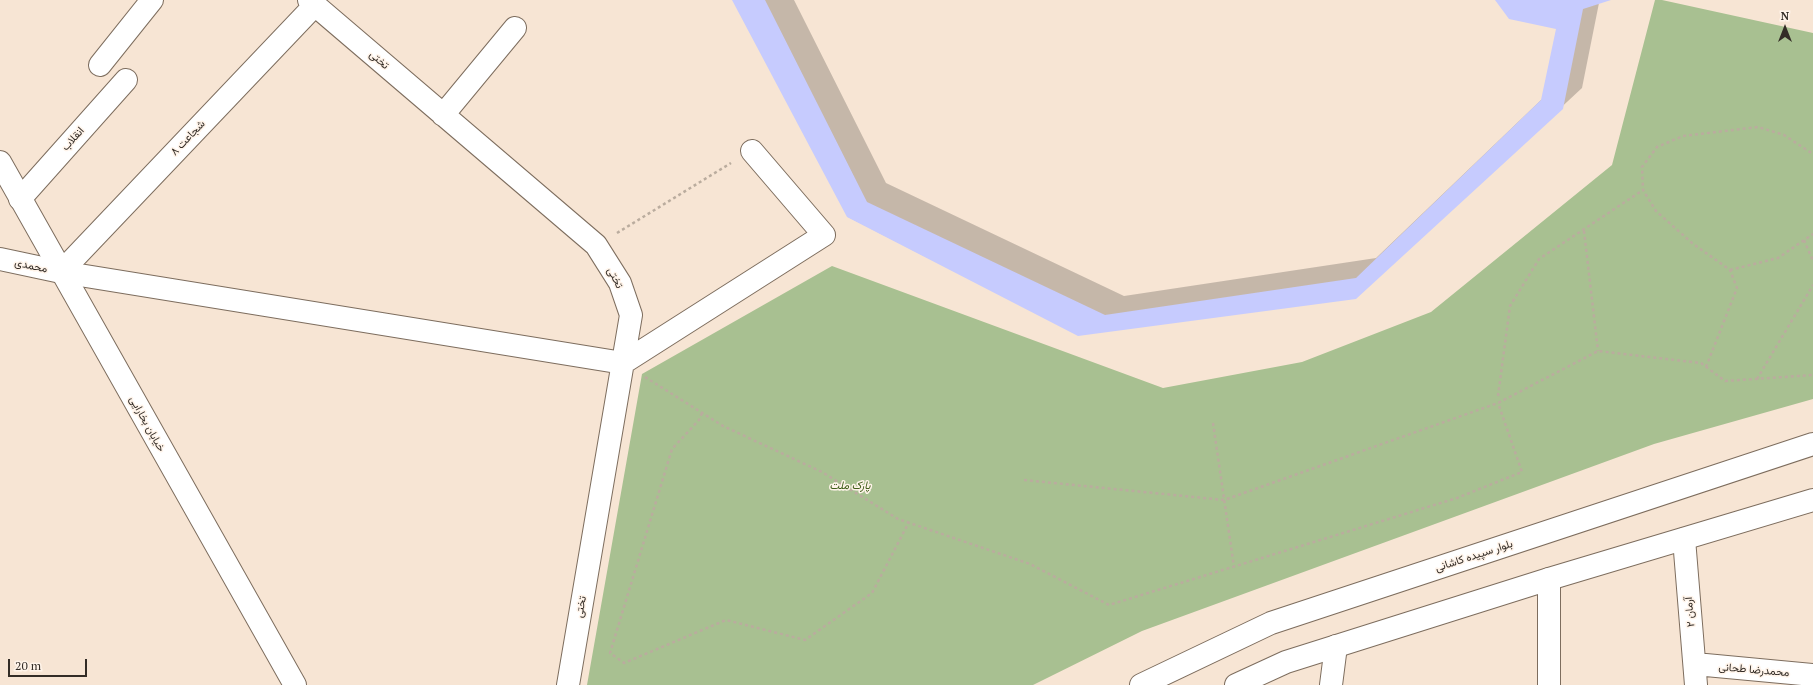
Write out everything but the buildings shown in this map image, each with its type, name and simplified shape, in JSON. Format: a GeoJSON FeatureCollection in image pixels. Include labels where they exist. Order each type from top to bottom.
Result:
{"type":"FeatureCollection","features":[{"type":"Feature","properties":{"kind":"street"},"geometry":{"type":"LineString","coordinates":[[100,65],[152,0]]}},
{"type":"Feature","properties":{"kind":"street","name":"تختی"},"geometry":{"type":"LineString","coordinates":[[312,2],[596,246],[620,283],[631,315],[568,685]]}},
{"type":"Feature","properties":{"kind":"street","name":"شجاعت ۸"},"geometry":{"type":"LineString","coordinates":[[61,272],[312,2]]}},
{"type":"Feature","properties":{"kind":"street"},"geometry":{"type":"LineString","coordinates":[[443,115],[515,28]]}},
{"type":"Feature","properties":{"kind":"street","name":"انقلاب"},"geometry":{"type":"LineString","coordinates":[[20,198],[126,80]]}},
{"type":"Feature","properties":{"kind":"street"},"geometry":{"type":"LineString","coordinates":[[622,364],[824,235],[752,151]]}},
{"type":"Feature","properties":{"kind":"street","name":"خیابان بخارایی"},"geometry":{"type":"LineString","coordinates":[[0,162],[295,685]]}},
{"type":"Feature","properties":{"kind":"street","name":"محمدی"},"geometry":{"type":"LineString","coordinates":[[0,259],[61,272],[622,364]]}},
{"type":"Feature","properties":{"kind":"street","name":"بلوار سپیده کاشانی"},"geometry":{"type":"LineString","coordinates":[[1141,685],[1271,623],[1813,444]]}},
{"type":"Feature","properties":{"kind":"street"},"geometry":{"type":"LineString","coordinates":[[1236,685],[1286,662],[1549,579],[1813,500]]}},
{"type":"Feature","properties":{"kind":"street","name":"آرمان ۲"},"geometry":{"type":"LineString","coordinates":[[1684,539],[1696,675]]}},
{"type":"Feature","properties":{"kind":"street"},"geometry":{"type":"LineString","coordinates":[[1549,579],[1549,685]]}},
{"type":"Feature","properties":{"kind":"street"},"geometry":{"type":"LineString","coordinates":[[1331,685],[1336,646]]}},
{"type":"Feature","properties":{"kind":"street","name":"محمدرضا طحانی"},"geometry":{"type":"LineString","coordinates":[[1696,675],[1813,675]]}},
{"type":"Feature","properties":{"kind":"path"},"geometry":{"type":"LineString","coordinates":[[1706,367],[1737,288],[1730,270],[1692,243],[1656,211],[1643,190],[1642,166],[1657,147],[1682,136],[1758,127],[1784,135],[1813,154]]}},
{"type":"Feature","properties":{"kind":"path"},"geometry":{"type":"LineString","coordinates":[[596,246],[752,151]]}},
{"type":"Feature","properties":{"kind":"path"},"geometry":{"type":"LineString","coordinates":[[1498,396],[1510,306],[1538,259],[1584,231],[1643,190]]}},
{"type":"Feature","properties":{"kind":"path"},"geometry":{"type":"LineString","coordinates":[[1584,231],[1598,351]]}},
{"type":"Feature","properties":{"kind":"path"},"geometry":{"type":"LineString","coordinates":[[1730,270],[1778,258],[1813,234]]}},
{"type":"Feature","properties":{"kind":"path"},"geometry":{"type":"LineString","coordinates":[[1804,240],[1813,261]]}},
{"type":"Feature","properties":{"kind":"path"},"geometry":{"type":"LineString","coordinates":[[1757,379],[1813,285]]}},
{"type":"Feature","properties":{"kind":"path"},"geometry":{"type":"LineString","coordinates":[[1024,480],[1224,500],[1498,402],[1598,351],[1701,363],[1725,381],[1813,375]]}},
{"type":"Feature","properties":{"kind":"path"},"geometry":{"type":"LineString","coordinates":[[622,364],[723,426],[822,472],[898,519],[1030,564],[1109,605],[1457,498],[1522,472],[1498,402]]}},
{"type":"Feature","properties":{"kind":"path"},"geometry":{"type":"LineString","coordinates":[[702,413],[698,420],[672,449],[610,653],[624,663],[726,620],[804,640],[872,592],[909,522]]}},
{"type":"Feature","properties":{"kind":"path"},"geometry":{"type":"LineString","coordinates":[[1213,423],[1234,567]]}},
{"type":"Feature","properties":{"kind":"green space","name":"پارک ملت"},"geometry":{"type":"Polygon","coordinates":[[[1655,0],[1662,0],[1813,33],[1813,399],[1654,444],[1142,631],[1033,685],[587,685],[642,374],[832,266],[1163,388],[1302,362],[1431,312],[1612,165],[1655,0]]]}}]}
